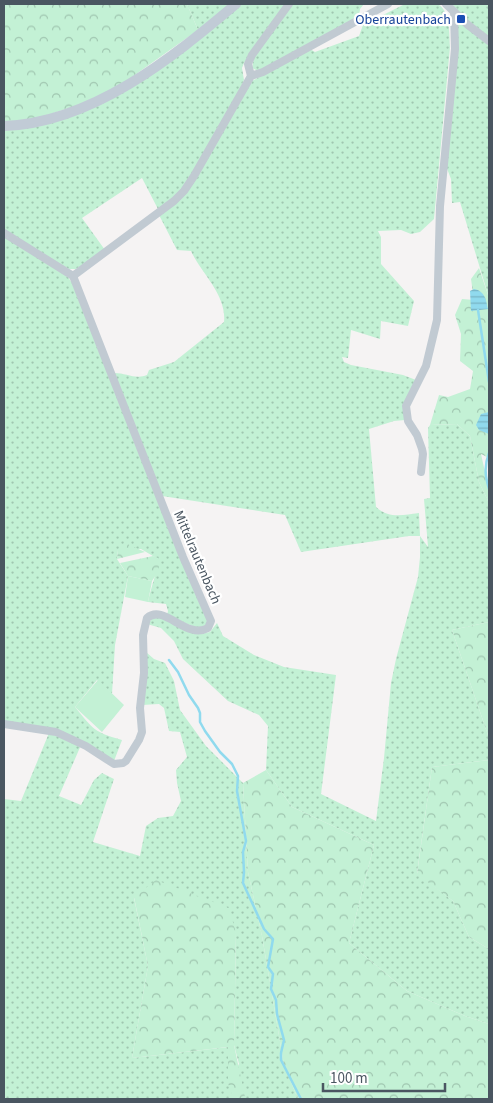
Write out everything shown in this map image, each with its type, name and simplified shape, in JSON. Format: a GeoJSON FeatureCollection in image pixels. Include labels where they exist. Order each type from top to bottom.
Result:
{"type":"FeatureCollection","features":[{"type":"Feature","properties":{"kind":"main road"},"geometry":{"type":"LineString","coordinates":[[4,126],[31,123],[56,116],[83,107],[110,94],[172,54],[236,4]]}},
{"type":"Feature","properties":{"kind":"street"},"geometry":{"type":"LineString","coordinates":[[251,76],[248,68],[250,59],[289,4]]}},
{"type":"Feature","properties":{"kind":"street"},"geometry":{"type":"LineString","coordinates":[[4,234],[73,276],[159,213],[184,191],[251,76],[262,72],[388,4]]}},
{"type":"Feature","properties":{"kind":"street"},"geometry":{"type":"LineString","coordinates":[[446,4],[474,31],[489,41]]}},
{"type":"Feature","properties":{"kind":"street"},"geometry":{"type":"LineString","coordinates":[[421,472],[422,450],[417,435],[408,421],[406,406],[426,366],[437,320],[440,206],[455,49],[454,12]]}},
{"type":"Feature","properties":{"kind":"street","name":"Mittelrautenbach"},"geometry":{"type":"LineString","coordinates":[[4,724],[56,732],[86,746],[114,764],[123,763],[129,758],[142,732],[140,708],[144,673],[143,635],[147,618],[154,614],[160,614],[197,631],[205,630],[211,623],[209,614],[198,594],[183,557],[73,276]]}},
{"type":"Feature","properties":{"kind":"green space"},"geometry":{"type":"Polygon","coordinates":[[[4,4],[187,4],[198,30],[118,87],[78,105],[29,121],[4,122],[4,4]]]}},
{"type":"Feature","properties":{"kind":"green space"},"geometry":{"type":"Polygon","coordinates":[[[187,4],[230,4],[198,30],[187,4]]]}},
{"type":"Feature","properties":{"kind":"green space"},"geometry":{"type":"Polygon","coordinates":[[[242,4],[286,4],[244,63],[242,68],[244,80],[238,93],[183,189],[159,211],[142,178],[82,218],[105,250],[76,269],[69,269],[4,231],[4,130],[58,121],[202,36],[242,4]]]}},
{"type":"Feature","properties":{"kind":"green space"},"geometry":{"type":"Polygon","coordinates":[[[291,4],[364,4],[360,9],[359,17],[258,71],[252,68],[254,57],[291,4]]]}},
{"type":"Feature","properties":{"kind":"green space"},"geometry":{"type":"Polygon","coordinates":[[[405,4],[437,4],[445,12],[448,23],[450,47],[434,219],[420,232],[411,234],[401,230],[378,231],[381,237],[381,264],[414,301],[408,326],[381,321],[380,339],[351,330],[348,358],[342,357],[344,362],[351,365],[403,375],[416,380],[405,420],[394,421],[369,429],[376,507],[391,515],[419,513],[420,536],[301,552],[285,515],[162,496],[112,373],[138,377],[147,375],[149,370],[174,362],[224,322],[224,312],[218,293],[191,251],[177,250],[159,215],[175,203],[247,86],[252,81],[310,49],[315,52],[359,36],[363,25],[405,4]]]}},
{"type":"Feature","properties":{"kind":"green space"},"geometry":{"type":"Polygon","coordinates":[[[452,4],[489,4],[489,38],[458,12],[452,4]]]}},
{"type":"Feature","properties":{"kind":"green space"},"geometry":{"type":"Polygon","coordinates":[[[459,21],[489,44],[489,298],[460,202],[452,203],[451,179],[446,166],[457,22],[459,21]]]}},
{"type":"Feature","properties":{"kind":"green space"},"geometry":{"type":"Polygon","coordinates":[[[4,236],[68,277],[72,283],[208,619],[206,625],[197,628],[167,615],[166,604],[148,602],[158,559],[141,549],[118,550],[117,559],[128,576],[115,645],[112,694],[97,680],[75,707],[95,729],[122,740],[114,761],[87,744],[4,722],[4,236]]]}},
{"type":"Feature","properties":{"kind":"green space"},"geometry":{"type":"Polygon","coordinates":[[[479,268],[489,298],[489,458],[481,454],[489,490],[489,503],[479,482],[470,436],[457,424],[430,425],[439,395],[448,397],[470,389],[473,371],[460,361],[461,334],[455,315],[462,299],[474,300],[471,279],[479,268]]]}},
{"type":"Feature","properties":{"kind":"green space"},"geometry":{"type":"Polygon","coordinates":[[[457,424],[470,436],[479,482],[489,503],[489,622],[452,630],[489,738],[489,760],[432,767],[417,873],[453,901],[469,937],[489,949],[489,1024],[465,1016],[407,991],[349,943],[374,845],[292,807],[266,770],[268,726],[259,715],[228,701],[183,659],[174,641],[161,628],[147,624],[152,619],[159,617],[201,634],[210,632],[217,623],[223,636],[254,655],[284,667],[336,675],[321,794],[376,821],[391,683],[418,577],[420,536],[428,547],[424,499],[430,498],[428,428],[430,425],[457,424]]]}},
{"type":"Feature","properties":{"kind":"green space"},"geometry":{"type":"Polygon","coordinates":[[[125,543],[145,552],[117,559],[118,550],[125,543]]]}},
{"type":"Feature","properties":{"kind":"green space"},"geometry":{"type":"Polygon","coordinates":[[[153,556],[158,558],[159,567],[152,581],[128,576],[120,563],[153,556]]]}},
{"type":"Feature","properties":{"kind":"green space"},"geometry":{"type":"Polygon","coordinates":[[[128,576],[152,581],[148,602],[125,597],[128,576]]]}},
{"type":"Feature","properties":{"kind":"green space"},"geometry":{"type":"Polygon","coordinates":[[[489,622],[489,738],[452,630],[489,622]]]}},
{"type":"Feature","properties":{"kind":"green space"},"geometry":{"type":"Polygon","coordinates":[[[146,652],[154,659],[165,663],[174,681],[180,710],[206,746],[243,783],[248,872],[262,936],[284,1065],[298,1099],[4,1099],[4,799],[21,801],[49,733],[81,745],[59,796],[81,805],[94,780],[102,773],[114,779],[93,842],[140,856],[146,826],[158,818],[173,816],[181,801],[176,770],[187,757],[180,732],[169,731],[164,708],[159,704],[142,705],[146,652]],[[134,898],[148,966],[132,1058],[229,1047],[228,1083],[239,1064],[234,1045],[236,933],[134,898]]]}},
{"type":"Feature","properties":{"kind":"green space"},"geometry":{"type":"Polygon","coordinates":[[[98,680],[124,705],[102,732],[75,707],[98,680]]]}},
{"type":"Feature","properties":{"kind":"green space"},"geometry":{"type":"Polygon","coordinates":[[[489,760],[489,949],[469,937],[453,901],[417,874],[432,767],[489,760]]]}},
{"type":"Feature","properties":{"kind":"green space"},"geometry":{"type":"Polygon","coordinates":[[[266,770],[292,807],[374,845],[349,943],[407,991],[465,1016],[489,1024],[489,1099],[298,1099],[284,1065],[262,936],[248,872],[243,783],[266,770]]]}},
{"type":"Feature","properties":{"kind":"green space"},"geometry":{"type":"Polygon","coordinates":[[[156,880],[229,908],[236,933],[234,1045],[245,1097],[233,1098],[228,1083],[228,1047],[132,1058],[148,966],[134,897],[156,880]]]}},
{"type":"Feature","properties":{"kind":"water"},"geometry":{"type":"Polygon","coordinates":[[[474,289],[483,294],[488,309],[471,311],[470,291],[474,289]]]}},
{"type":"Feature","properties":{"kind":"water"},"geometry":{"type":"Polygon","coordinates":[[[489,412],[489,434],[479,430],[476,425],[481,414],[489,412]]]}},
{"type":"Feature","properties":{"kind":"waterway"},"geometry":{"type":"LineString","coordinates":[[478,310],[489,382]]}},
{"type":"Feature","properties":{"kind":"waterway"},"geometry":{"type":"LineString","coordinates":[[489,453],[486,462],[489,489]]}},
{"type":"Feature","properties":{"kind":"waterway"},"geometry":{"type":"LineString","coordinates":[[169,660],[198,708],[200,722],[205,731],[220,752],[232,764],[238,776],[237,791],[246,841],[243,852],[243,883],[264,929],[273,939],[268,967],[273,974],[271,989],[276,1000],[277,1014],[284,1040],[281,1060],[301,1099]]}},
{"type":"Feature","properties":{"kind":"place","name":"Oberrautenbach"},"geometry":{"type":"Point","coordinates":[461,19]}}]}
